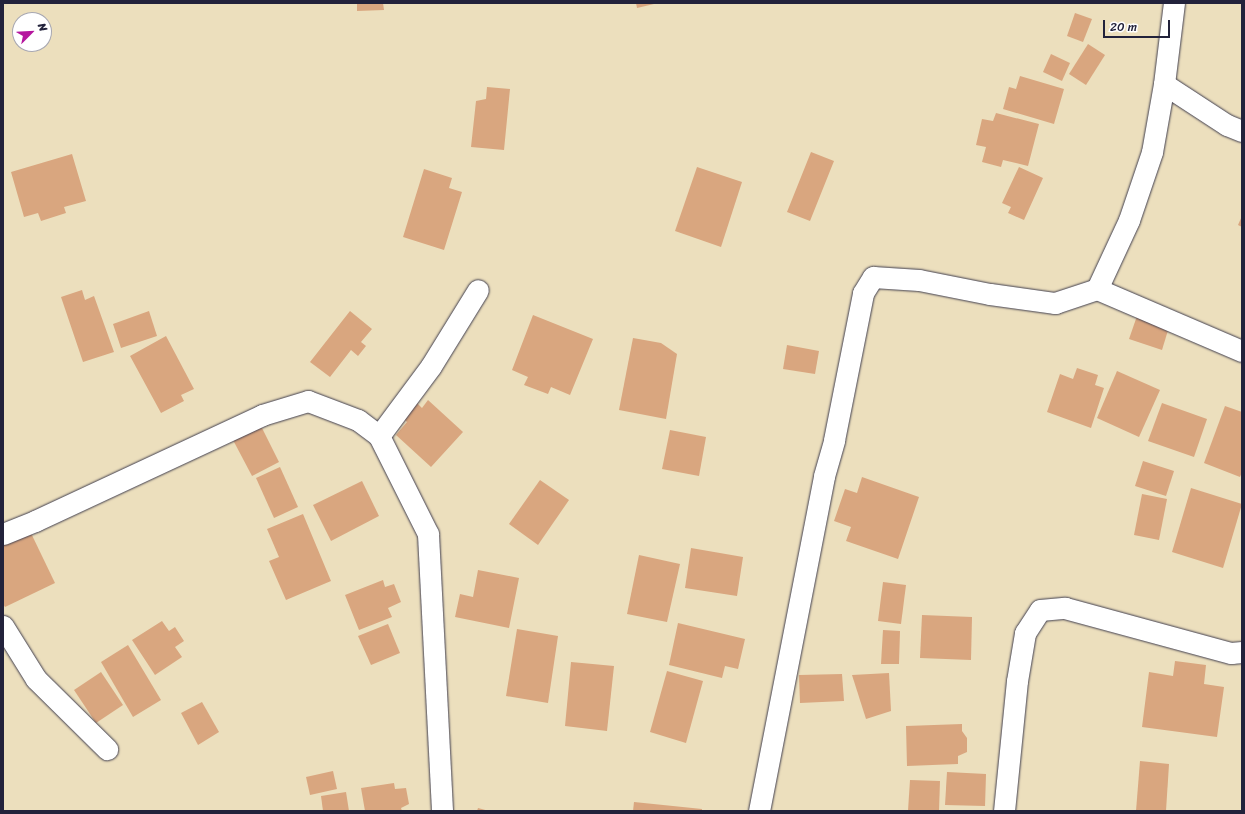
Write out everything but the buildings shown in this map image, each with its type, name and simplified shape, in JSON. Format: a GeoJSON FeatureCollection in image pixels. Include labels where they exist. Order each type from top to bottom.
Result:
{"type":"FeatureCollection","features":[{"type":"Feature","properties":{"kind":"street"},"geometry":{"type":"LineString","coordinates":[[1097,289],[1129,220],[1149,159],[1164,84],[1174,3]]}},
{"type":"Feature","properties":{"kind":"street"},"geometry":{"type":"LineString","coordinates":[[1164,84],[1227,125],[1242,131]]}},
{"type":"Feature","properties":{"kind":"street"},"geometry":{"type":"LineString","coordinates":[[758,811],[822,484],[834,440],[863,293],[873,277],[920,280],[990,294],[1055,303],[1097,289],[1242,351]]}},
{"type":"Feature","properties":{"kind":"street"},"geometry":{"type":"LineString","coordinates":[[379,436],[431,366],[478,290]]}},
{"type":"Feature","properties":{"kind":"street"},"geometry":{"type":"LineString","coordinates":[[3,534],[35,521],[262,415],[308,401],[358,420],[379,436],[428,534],[442,811]]}},
{"type":"Feature","properties":{"kind":"street"},"geometry":{"type":"LineString","coordinates":[[1004,811],[1017,681],[1025,634],[1040,610],[1065,608],[1231,653],[1242,652]]}},
{"type":"Feature","properties":{"kind":"street"},"geometry":{"type":"LineString","coordinates":[[3,626],[36,678],[107,749]]}}]}
